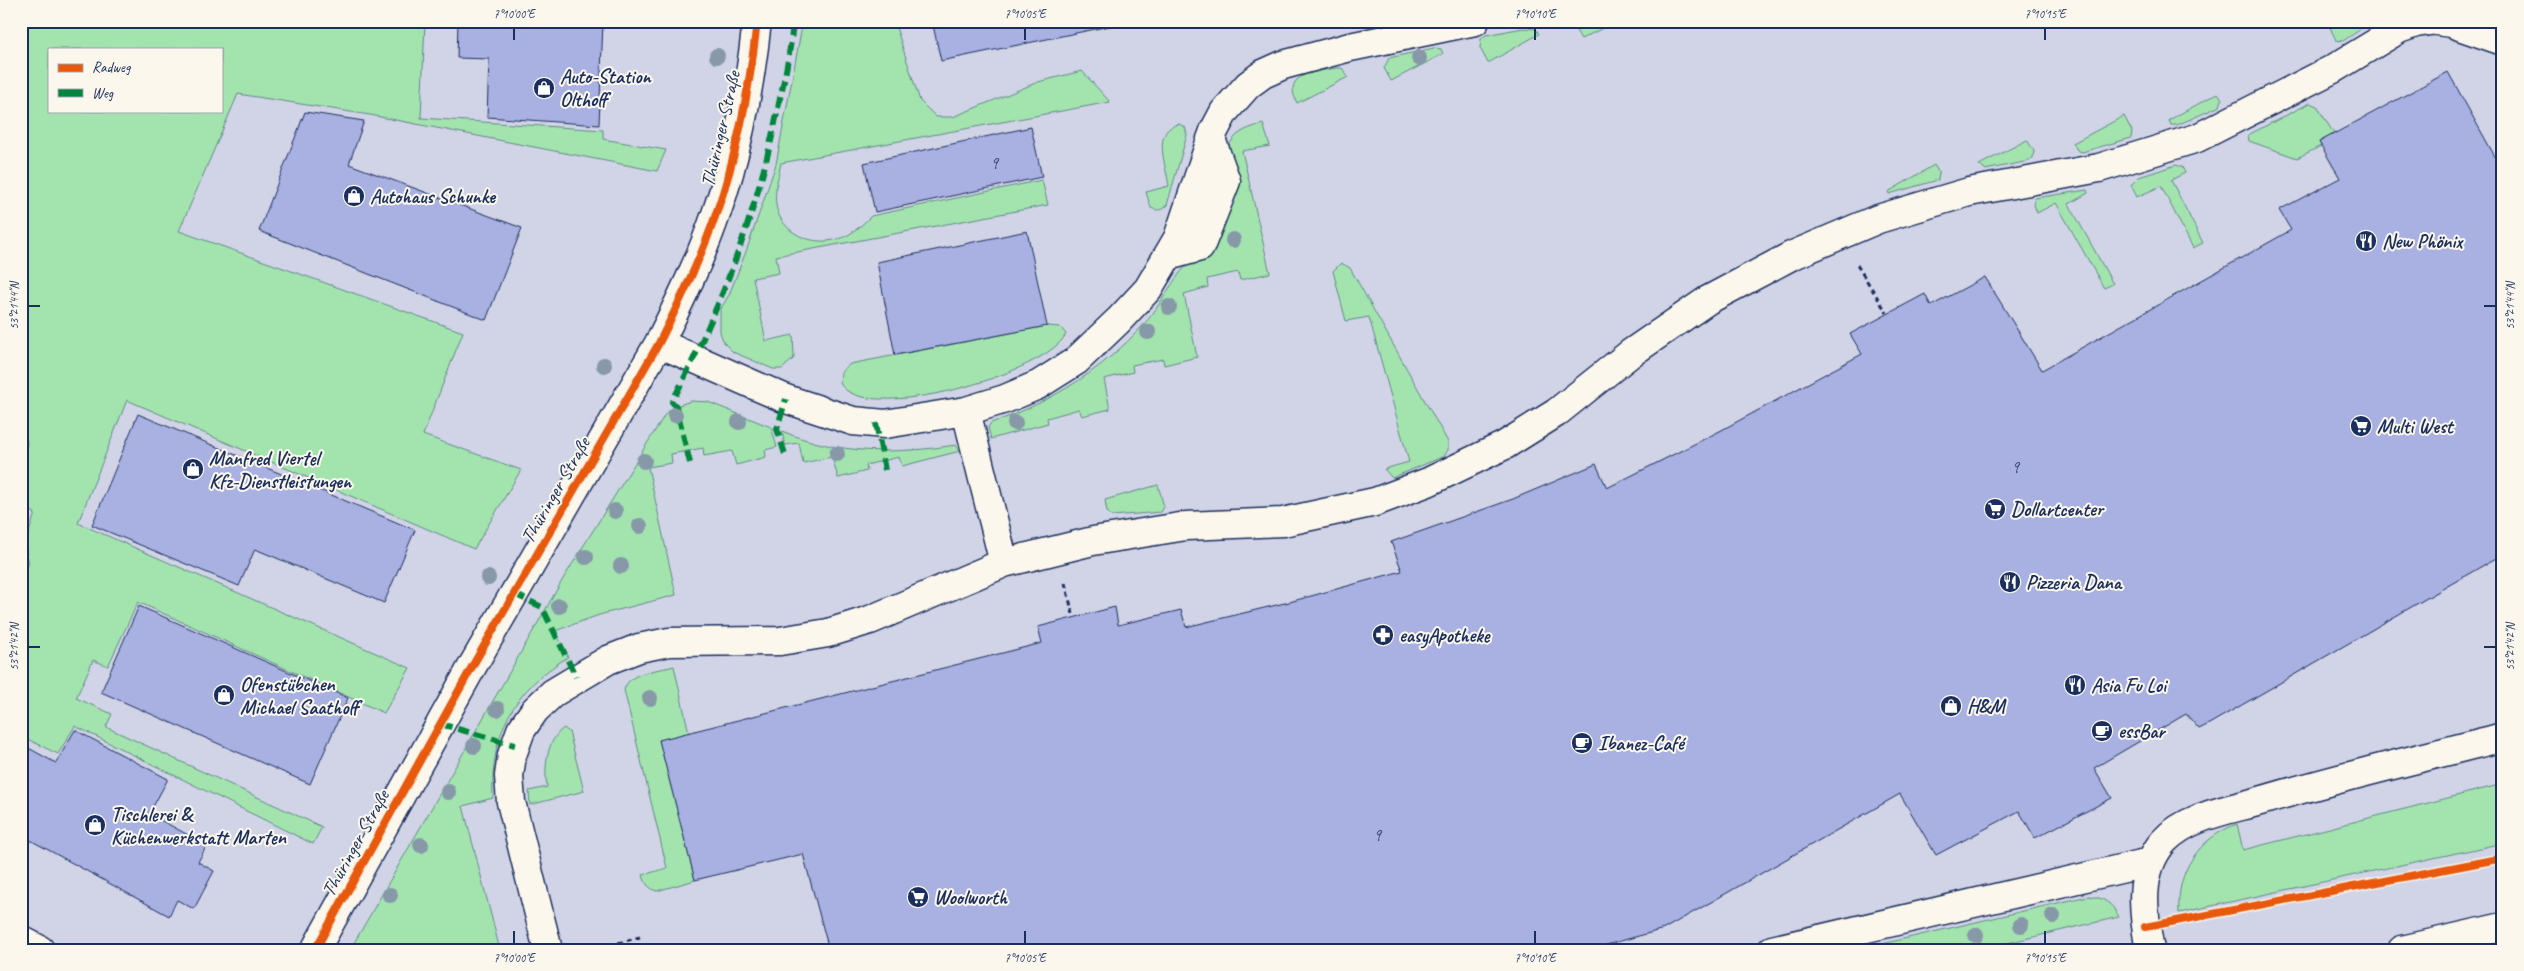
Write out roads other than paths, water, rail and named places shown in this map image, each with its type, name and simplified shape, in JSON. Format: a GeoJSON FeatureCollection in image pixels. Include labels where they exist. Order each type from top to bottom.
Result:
{"type":"FeatureCollection","features":[{"type":"Feature","properties":{"kind":"street","name":"Thüringer Straße"},"geometry":{"type":"LineString","coordinates":[[315,950],[473,665],[660,343],[716,215],[725,187],[747,94],[757,21]]}},
{"type":"Feature","properties":{"kind":"street"},"geometry":{"type":"LineString","coordinates":[[660,343],[795,402],[853,421],[885,424],[966,411],[1005,399],[1038,384],[1076,360],[1120,320],[1142,295],[1168,256],[1200,247],[1226,181],[1211,139],[1224,112],[1235,98],[1263,74],[1283,65],[1350,47],[1475,21]]}},
{"type":"Feature","properties":{"kind":"street"},"geometry":{"type":"LineString","coordinates":[[548,950],[511,802],[509,776],[512,756],[521,730],[534,710],[552,693],[608,660],[639,648],[669,642],[780,641],[828,633],[870,620],[1004,563],[1093,540],[1186,526],[1283,522],[1330,514],[1375,502],[1428,482],[1484,456],[1556,413],[1631,353],[1708,300],[1792,256],[1878,219],[1969,192],[2075,173],[2164,150],[2198,138],[2333,69],[2399,30],[2416,23],[2430,21]]}},
{"type":"Feature","properties":{"kind":"street"},"geometry":{"type":"LineString","coordinates":[[2436,21],[2451,23],[2503,41]]}},
{"type":"Feature","properties":{"kind":"street"},"geometry":{"type":"LineString","coordinates":[[966,411],[1004,563]]}},
{"type":"Feature","properties":{"kind":"street"},"geometry":{"type":"LineString","coordinates":[[2150,950],[2145,927],[2144,887],[2150,862],[2164,842],[2181,827],[2206,817],[2295,790],[2503,738]]}},
{"type":"Feature","properties":{"kind":"street"},"geometry":{"type":"LineString","coordinates":[[1772,950],[2150,862]]}},
{"type":"Feature","properties":{"kind":"street"},"geometry":{"type":"LineString","coordinates":[[2402,950],[2503,927]]}},
{"type":"Feature","properties":{"kind":"street"},"geometry":{"type":"LineString","coordinates":[[21,940],[40,950]]}},
{"type":"Feature","properties":{"kind":"place","name":"Auto-Station Olthoff"},"geometry":{"type":"Point","coordinates":[544,88]}},
{"type":"Feature","properties":{"kind":"place","name":"Autohaus Schunke"},"geometry":{"type":"Point","coordinates":[354,196]}},
{"type":"Feature","properties":{"kind":"place","name":"New Phönix"},"geometry":{"type":"Point","coordinates":[2366,241]}},
{"type":"Feature","properties":{"kind":"place","name":"Multi West"},"geometry":{"type":"Point","coordinates":[2361,426]}},
{"type":"Feature","properties":{"kind":"place","name":"Manfred Viertel Kfz-Dienstleistungen"},"geometry":{"type":"Point","coordinates":[193,469]}},
{"type":"Feature","properties":{"kind":"place","name":"Dollartcenter"},"geometry":{"type":"Point","coordinates":[1995,509]}},
{"type":"Feature","properties":{"kind":"place","name":"Pizzeria Dana"},"geometry":{"type":"Point","coordinates":[2010,582]}},
{"type":"Feature","properties":{"kind":"place","name":"easyApotheke"},"geometry":{"type":"Point","coordinates":[1383,635]}},
{"type":"Feature","properties":{"kind":"place","name":"Asia Fu Loi"},"geometry":{"type":"Point","coordinates":[2075,685]}},
{"type":"Feature","properties":{"kind":"place","name":"Ofenstübchen Michael Saathoff"},"geometry":{"type":"Point","coordinates":[224,695]}},
{"type":"Feature","properties":{"kind":"place","name":"H&M"},"geometry":{"type":"Point","coordinates":[1951,706]}},
{"type":"Feature","properties":{"kind":"place","name":"essBar"},"geometry":{"type":"Point","coordinates":[2102,731]}},
{"type":"Feature","properties":{"kind":"place","name":"Ibanez-Café"},"geometry":{"type":"Point","coordinates":[1582,743]}},
{"type":"Feature","properties":{"kind":"place","name":"Tischlerei & Küchenwerkstatt Marten"},"geometry":{"type":"Point","coordinates":[95,825]}},
{"type":"Feature","properties":{"kind":"place","name":"Woolworth"},"geometry":{"type":"Point","coordinates":[918,897]}}]}
